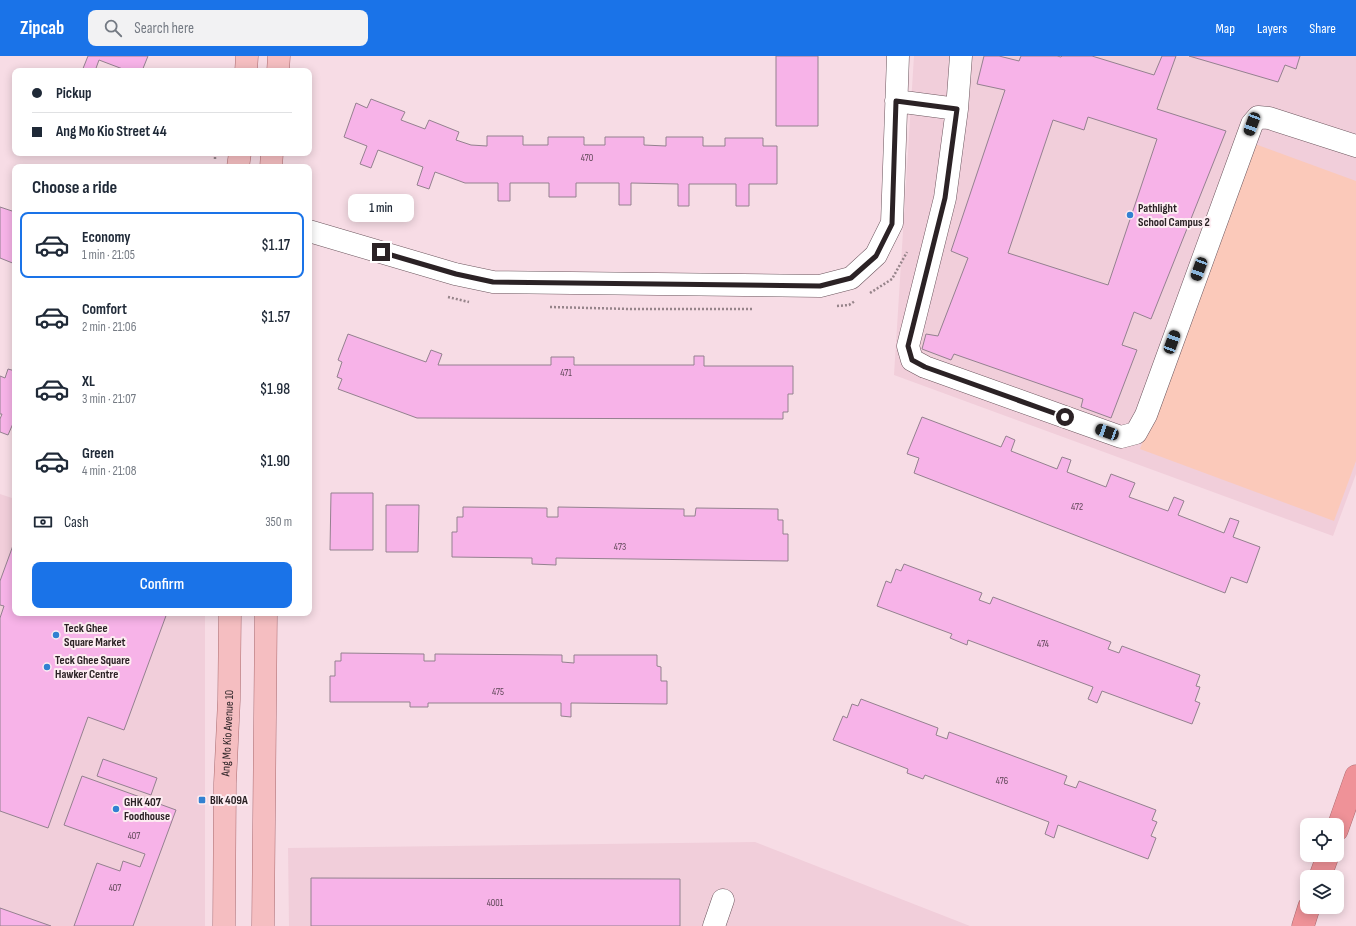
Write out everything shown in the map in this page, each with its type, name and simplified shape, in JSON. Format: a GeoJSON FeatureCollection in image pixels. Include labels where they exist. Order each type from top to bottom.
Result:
{"type":"FeatureCollection","features":[{"type":"Feature","properties":{"kind":"highway"},"geometry":{"type":"LineString","coordinates":[[1341,818],[1356,776]]}},
{"type":"Feature","properties":{"kind":"highway"},"geometry":{"type":"LineString","coordinates":[[1302,926],[1306,914]]}},
{"type":"Feature","properties":{"kind":"main road"},"geometry":{"type":"LineString","coordinates":[[246,56],[246,68]]}},
{"type":"Feature","properties":{"kind":"main road"},"geometry":{"type":"LineString","coordinates":[[278,68],[279,56]]}},
{"type":"Feature","properties":{"kind":"main road","name":"Ang Mo Kio Avenue 10"},"geometry":{"type":"LineString","coordinates":[[224,926],[225,783],[229,700],[230,616]]}},
{"type":"Feature","properties":{"kind":"main road"},"geometry":{"type":"LineString","coordinates":[[263,926],[266,616]]}},
{"type":"Feature","properties":{"kind":"street"},"geometry":{"type":"LineString","coordinates":[[312,232],[456,274],[493,282],[820,286],[851,278],[876,256],[892,224],[898,56]]}},
{"type":"Feature","properties":{"kind":"street"},"geometry":{"type":"LineString","coordinates":[[961,56],[957,109],[945,198],[908,346],[912,360],[925,367],[1121,436],[1136,433],[1146,415],[1252,124],[1258,117],[1268,118],[1356,146]]}},
{"type":"Feature","properties":{"kind":"street"},"geometry":{"type":"LineString","coordinates":[[896,101],[957,109]]}},
{"type":"Feature","properties":{"kind":"street"},"geometry":{"type":"LineString","coordinates":[[714,926],[723,900]]}},
{"type":"Feature","properties":{"kind":"shaded area","name":"Pathlight School Campus 2"},"geometry":{"type":"Polygon","coordinates":[[[914,56],[1356,56],[1356,474],[1333,536],[894,375],[914,56]]]}},
{"type":"Feature","properties":{"kind":"shaded area"},"geometry":{"type":"Polygon","coordinates":[[[1255,144],[1356,181],[1356,461],[1334,521],[1140,449],[1255,144]]]}},
{"type":"Feature","properties":{"kind":"shaded area"},"geometry":{"type":"Polygon","coordinates":[[[0,494],[12,498],[12,616],[205,616],[205,926],[0,926],[0,494]]]}},
{"type":"Feature","properties":{"kind":"shaded area"},"geometry":{"type":"Polygon","coordinates":[[[755,842],[970,926],[289,926],[288,848],[755,842]]]}},
{"type":"Feature","properties":{"kind":"building"},"geometry":{"type":"Polygon","coordinates":[[[88,56],[148,56],[143,68],[120,68],[99,60],[96,68],[83,68],[88,56]]]}},
{"type":"Feature","properties":{"kind":"building"},"geometry":{"type":"Polygon","coordinates":[[[776,56],[818,56],[818,126],[776,126],[776,56]]]}},
{"type":"Feature","properties":{"kind":"building"},"geometry":{"type":"Polygon","coordinates":[[[984,56],[999,56],[1019,61],[1021,56],[1092,56],[1154,75],[1162,56],[1176,56],[1157,109],[1226,131],[1151,319],[1134,312],[1122,345],[1137,350],[1111,418],[1081,407],[1083,399],[954,354],[951,360],[922,349],[926,334],[938,336],[968,258],[951,251],[1005,90],[977,84],[984,56]],[[1088,117],[1084,130],[1053,120],[1008,253],[1108,285],[1157,139],[1088,117]]]}},
{"type":"Feature","properties":{"kind":"building"},"geometry":{"type":"Polygon","coordinates":[[[1189,56],[1300,56],[1296,69],[1285,65],[1278,82],[1189,56]]]}},
{"type":"Feature","properties":{"kind":"building"},"geometry":{"type":"Polygon","coordinates":[[[371,99],[405,112],[401,120],[425,129],[429,120],[459,132],[456,140],[471,145],[487,146],[487,136],[523,136],[523,145],[548,145],[548,137],[584,137],[584,145],[605,145],[605,137],[644,137],[644,145],[666,146],[666,137],[703,137],[703,146],[725,146],[725,138],[763,138],[763,146],[777,146],[777,184],[749,184],[749,206],[736,206],[736,184],[689,184],[689,206],[678,206],[678,184],[631,183],[631,205],[619,205],[619,183],[576,183],[576,197],[549,197],[549,183],[510,183],[510,201],[498,201],[498,183],[465,183],[435,172],[429,189],[417,185],[423,167],[378,150],[371,168],[360,164],[367,146],[344,137],[356,103],[367,108],[371,99]]]}},
{"type":"Feature","properties":{"kind":"building"},"geometry":{"type":"Polygon","coordinates":[[[0,207],[12,211],[12,263],[0,258],[0,207]]]}},
{"type":"Feature","properties":{"kind":"building"},"geometry":{"type":"Polygon","coordinates":[[[348,334],[426,362],[431,350],[442,354],[438,365],[551,365],[551,357],[574,357],[574,365],[694,365],[694,356],[704,356],[704,366],[793,366],[793,394],[788,394],[788,412],[783,412],[783,419],[417,418],[338,389],[342,379],[337,377],[342,362],[338,360],[348,334]]]}},
{"type":"Feature","properties":{"kind":"building"},"geometry":{"type":"Polygon","coordinates":[[[8,369],[12,370],[12,426],[8,435],[0,432],[0,419],[2,414],[0,414],[0,376],[5,378],[8,369]]]}},
{"type":"Feature","properties":{"kind":"building"},"geometry":{"type":"Polygon","coordinates":[[[922,417],[1001,447],[1006,436],[1015,440],[1011,451],[1057,469],[1062,457],[1071,460],[1067,472],[1106,487],[1111,474],[1135,483],[1129,497],[1168,511],[1174,497],[1184,501],[1178,515],[1224,533],[1230,518],[1239,521],[1233,537],[1260,547],[1247,583],[1231,577],[1225,593],[914,473],[919,458],[907,454],[922,417]]]}},
{"type":"Feature","properties":{"kind":"building"},"geometry":{"type":"Polygon","coordinates":[[[331,493],[373,493],[373,550],[330,550],[331,493]]]}},
{"type":"Feature","properties":{"kind":"building"},"geometry":{"type":"Polygon","coordinates":[[[386,505],[419,505],[418,552],[386,552],[386,505]]]}},
{"type":"Feature","properties":{"kind":"building"},"geometry":{"type":"Polygon","coordinates":[[[463,507],[547,508],[547,517],[558,517],[558,507],[684,509],[684,516],[695,516],[696,508],[778,509],[778,520],[783,520],[783,534],[788,534],[788,561],[556,558],[556,565],[532,564],[532,558],[452,557],[452,532],[457,532],[457,517],[463,517],[463,507]]]}},
{"type":"Feature","properties":{"kind":"building"},"geometry":{"type":"Polygon","coordinates":[[[12,548],[12,616],[166,616],[124,730],[88,717],[48,828],[0,811],[0,618],[4,606],[0,605],[0,581],[12,548]]]}},
{"type":"Feature","properties":{"kind":"building"},"geometry":{"type":"Polygon","coordinates":[[[904,564],[982,593],[979,600],[990,604],[993,597],[1111,642],[1108,649],[1119,653],[1122,646],[1200,675],[1196,686],[1200,687],[1195,701],[1200,703],[1192,724],[1102,691],[1097,703],[1088,699],[1093,687],[968,640],[967,645],[950,638],[952,634],[877,606],[886,581],[891,583],[896,569],[901,571],[904,564]]]}},
{"type":"Feature","properties":{"kind":"building"},"geometry":{"type":"Polygon","coordinates":[[[341,653],[424,654],[424,661],[435,661],[435,654],[562,655],[562,662],[574,663],[574,655],[657,655],[657,666],[661,667],[661,681],[667,681],[667,704],[571,703],[571,717],[561,716],[561,703],[428,703],[428,707],[410,707],[410,702],[330,702],[330,676],[335,676],[335,661],[341,661],[341,653]]]}},
{"type":"Feature","properties":{"kind":"building"},"geometry":{"type":"Polygon","coordinates":[[[861,699],[938,728],[936,735],[947,739],[949,732],[1067,776],[1064,784],[1076,788],[1079,781],[1156,810],[1152,820],[1157,822],[1151,836],[1156,838],[1148,859],[1058,825],[1054,838],[1045,834],[1049,822],[925,775],[923,779],[907,773],[908,769],[833,740],[843,716],[847,718],[852,704],[858,706],[861,699]]]}},
{"type":"Feature","properties":{"kind":"building"},"geometry":{"type":"Polygon","coordinates":[[[103,759],[157,778],[151,795],[97,776],[103,759]]]}},
{"type":"Feature","properties":{"kind":"building"},"geometry":{"type":"Polygon","coordinates":[[[82,776],[176,810],[133,926],[74,926],[97,863],[120,871],[123,861],[140,867],[145,854],[64,825],[82,776]]]}},
{"type":"Feature","properties":{"kind":"building"},"geometry":{"type":"Polygon","coordinates":[[[311,878],[680,879],[680,926],[311,926],[311,878]]]}},
{"type":"Feature","properties":{"kind":"building"},"geometry":{"type":"Polygon","coordinates":[[[0,908],[51,926],[0,926],[0,908]]]}},
{"type":"Feature","properties":{"kind":"place","name":"Pathlight School Campus 2"},"geometry":{"type":"Point","coordinates":[1130,215]}},
{"type":"Feature","properties":{"kind":"place","name":"Teck Ghee Square Market"},"geometry":{"type":"Point","coordinates":[56,635]}},
{"type":"Feature","properties":{"kind":"place","name":"Teck Ghee Square Hawker Centre"},"geometry":{"type":"Point","coordinates":[47,667]}},
{"type":"Feature","properties":{"kind":"place","name":"Blk 409A"},"geometry":{"type":"Point","coordinates":[202,800]}},
{"type":"Feature","properties":{"kind":"place","name":"GHK 407 Foodhouse"},"geometry":{"type":"Point","coordinates":[116,809]}},
{"type":"Feature","properties":{"kind":"route"},"geometry":{"type":"LineString","coordinates":[[381,252],[456,274],[493,282],[820,286],[851,278],[876,256],[892,224],[896,101],[957,109],[945,198],[908,346],[912,360],[925,367],[1065,417]]}}]}
